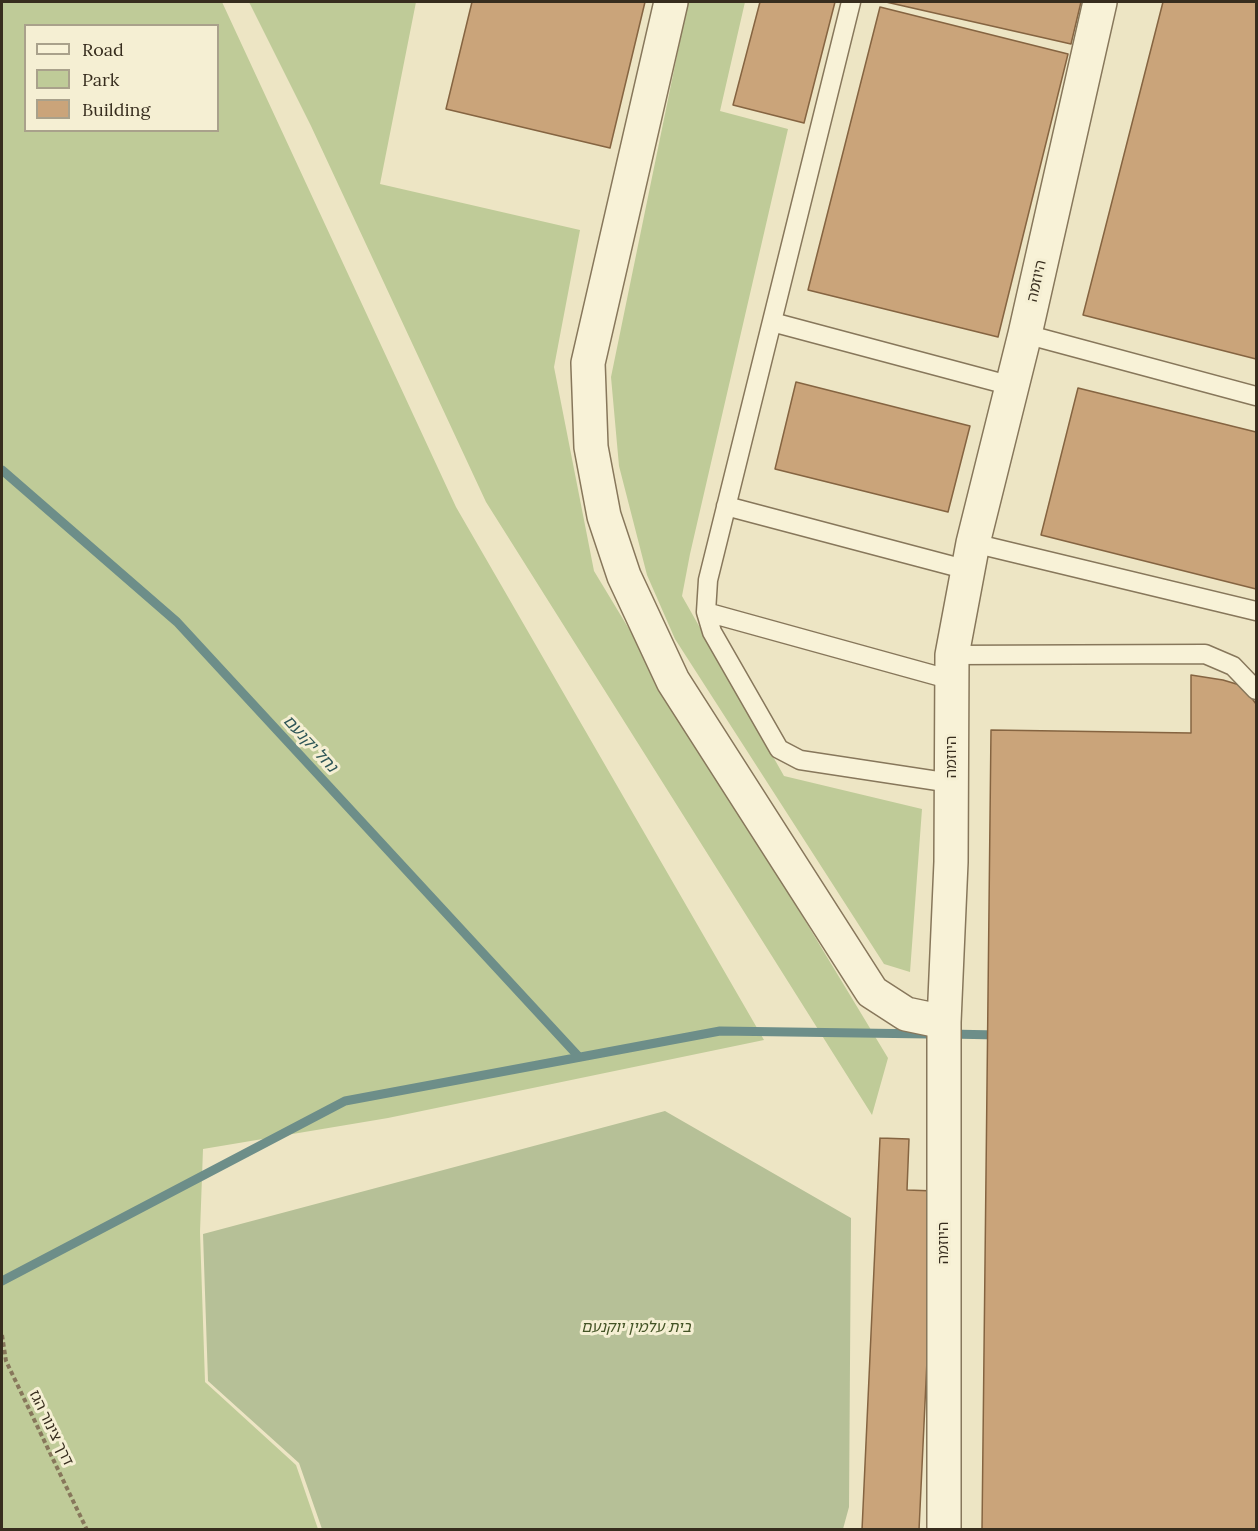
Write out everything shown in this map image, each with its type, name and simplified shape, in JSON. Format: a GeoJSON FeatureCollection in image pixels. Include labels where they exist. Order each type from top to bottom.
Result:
{"type":"FeatureCollection","features":[{"type":"Feature","properties":{"kind":"street"},"geometry":{"type":"LineString","coordinates":[[671,2],[588,363],[591,447],[604,516],[624,576],[673,681],[872,992],[906,1014],[944,1022]]}},
{"type":"Feature","properties":{"kind":"street","name":"היוזמה"},"geometry":{"type":"LineString","coordinates":[[945,1530],[944,1022],[951,862],[952,668],[970,556],[1025,334],[1100,2]]}},
{"type":"Feature","properties":{"kind":"lane"},"geometry":{"type":"LineString","coordinates":[[851,2],[708,580],[706,612],[712,632],[779,749],[800,760],[951,783]]}},
{"type":"Feature","properties":{"kind":"lane"},"geometry":{"type":"LineString","coordinates":[[772,322],[1012,386]]}},
{"type":"Feature","properties":{"kind":"lane"},"geometry":{"type":"LineString","coordinates":[[1025,334],[1257,396]]}},
{"type":"Feature","properties":{"kind":"lane"},"geometry":{"type":"LineString","coordinates":[[726,506],[1257,611]]}},
{"type":"Feature","properties":{"kind":"lane"},"geometry":{"type":"LineString","coordinates":[[706,612],[952,668],[1205,654],[1233,666],[1257,690]]}},
{"type":"Feature","properties":{"kind":"path","name":"דרך צינור הגז"},"geometry":{"type":"LineString","coordinates":[[2,1335],[6,1361],[87,1530]]}},
{"type":"Feature","properties":{"kind":"green space"},"geometry":{"type":"Polygon","coordinates":[[[2,2],[222,2],[456,507],[764,1040],[388,1118],[203,1149],[200,1232],[205,1382],[296,1465],[318,1529],[2,1529],[2,2]]]}},
{"type":"Feature","properties":{"kind":"green space"},"geometry":{"type":"Polygon","coordinates":[[[249,2],[416,2],[380,184],[580,230],[554,367],[594,571],[888,1058],[872,1115],[486,502],[311,126],[249,2]]]}},
{"type":"Feature","properties":{"kind":"green space"},"geometry":{"type":"Polygon","coordinates":[[[688,2],[745,2],[720,111],[788,129],[682,596],[784,776],[922,809],[910,972],[884,964],[675,639],[647,575],[619,466],[611,377],[688,2]]]}},
{"type":"Feature","properties":{"kind":"green space","name":"בית עלמין יוקנעם"},"geometry":{"type":"Polygon","coordinates":[[[665,1111],[851,1218],[849,1507],[843,1529],[322,1529],[299,1463],[208,1381],[203,1234],[665,1111]]]}},
{"type":"Feature","properties":{"kind":"building"},"geometry":{"type":"Polygon","coordinates":[[[472,2],[645,2],[610,148],[446,109],[472,2]]]}},
{"type":"Feature","properties":{"kind":"building"},"geometry":{"type":"Polygon","coordinates":[[[760,2],[835,2],[804,123],[733,105],[760,2]]]}},
{"type":"Feature","properties":{"kind":"building"},"geometry":{"type":"Polygon","coordinates":[[[886,2],[1081,2],[1071,44],[886,2]]]}},
{"type":"Feature","properties":{"kind":"building"},"geometry":{"type":"Polygon","coordinates":[[[1163,2],[1256,2],[1256,359],[1083,315],[1163,2]]]}},
{"type":"Feature","properties":{"kind":"building"},"geometry":{"type":"Polygon","coordinates":[[[880,7],[1068,54],[998,337],[808,290],[880,7]]]}},
{"type":"Feature","properties":{"kind":"building"},"geometry":{"type":"Polygon","coordinates":[[[796,382],[970,426],[948,512],[775,469],[796,382]]]}},
{"type":"Feature","properties":{"kind":"building"},"geometry":{"type":"Polygon","coordinates":[[[1078,388],[1256,432],[1256,589],[1041,535],[1078,388]]]}},
{"type":"Feature","properties":{"kind":"building"},"geometry":{"type":"Polygon","coordinates":[[[1191,675],[1243,686],[1256,704],[1256,1530],[982,1530],[991,730],[1191,733],[1191,675]]]}},
{"type":"Feature","properties":{"kind":"building"},"geometry":{"type":"Polygon","coordinates":[[[880,1138],[909,1139],[907,1190],[935,1191],[919,1530],[862,1530],[880,1138]]]}},
{"type":"Feature","properties":{"kind":"waterway","name":"נחל יקנעם"},"geometry":{"type":"LineString","coordinates":[[2,470],[177,622],[579,1057]]}},
{"type":"Feature","properties":{"kind":"waterway"},"geometry":{"type":"LineString","coordinates":[[2,1281],[345,1101],[720,1031],[929,1034]]}},
{"type":"Feature","properties":{"kind":"waterway"},"geometry":{"type":"LineString","coordinates":[[949,1034],[998,1035]]}}]}
